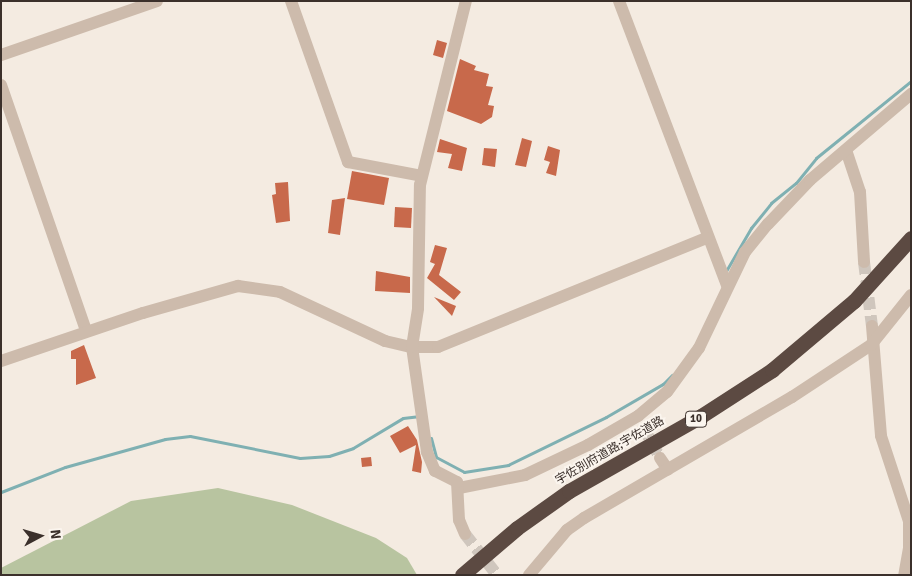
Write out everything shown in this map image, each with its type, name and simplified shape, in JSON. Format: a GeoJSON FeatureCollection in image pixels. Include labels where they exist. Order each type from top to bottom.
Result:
{"type":"FeatureCollection","features":[{"type":"Feature","properties":{"kind":"highway","name":"宇佐別府道路;宇佐道路"},"geometry":{"type":"LineString","coordinates":[[462,575],[517,528],[569,491],[701,416],[772,370],[854,301],[911,238]]}},
{"type":"Feature","properties":{"kind":"street"},"geometry":{"type":"LineString","coordinates":[[1,54],[157,1]]}},
{"type":"Feature","properties":{"kind":"street"},"geometry":{"type":"LineString","coordinates":[[291,1],[348,162],[422,176]]}},
{"type":"Feature","properties":{"kind":"street"},"geometry":{"type":"LineString","coordinates":[[465,534],[459,520],[459,488],[453,478],[435,471],[431,463],[420,410],[412,347],[418,308],[418,197],[466,1]]}},
{"type":"Feature","properties":{"kind":"street"},"geometry":{"type":"LineString","coordinates":[[619,1],[726,286]]}},
{"type":"Feature","properties":{"kind":"street"},"geometry":{"type":"LineString","coordinates":[[1,86],[86,331]]}},
{"type":"Feature","properties":{"kind":"street"},"geometry":{"type":"LineString","coordinates":[[459,488],[525,475],[640,422],[690,363],[726,286],[745,252],[787,201],[911,94]]}},
{"type":"Feature","properties":{"kind":"street"},"geometry":{"type":"LineString","coordinates":[[846,150],[860,192],[864,262]]}},
{"type":"Feature","properties":{"kind":"street"},"geometry":{"type":"LineString","coordinates":[[1,361],[86,331],[226,288],[246,286],[280,292],[330,313],[371,336],[412,347],[427,348],[448,344],[707,238]]}},
{"type":"Feature","properties":{"kind":"street"},"geometry":{"type":"LineString","coordinates":[[529,575],[567,530],[872,345],[911,295]]}},
{"type":"Feature","properties":{"kind":"street"},"geometry":{"type":"LineString","coordinates":[[872,326],[872,345],[881,436],[909,521],[909,548],[904,575]]}},
{"type":"Feature","properties":{"kind":"street"},"geometry":{"type":"LineString","coordinates":[[660,458],[668,470]]}},
{"type":"Feature","properties":{"kind":"green space"},"geometry":{"type":"Polygon","coordinates":[[[218,488],[292,505],[376,538],[407,558],[417,575],[1,575],[1,568],[131,501],[218,488]]]}},
{"type":"Feature","properties":{"kind":"building"},"geometry":{"type":"Polygon","coordinates":[[[437,40],[447,43],[443,58],[433,55],[437,40]]]}},
{"type":"Feature","properties":{"kind":"building"},"geometry":{"type":"Polygon","coordinates":[[[460,59],[476,66],[474,70],[489,74],[486,86],[493,87],[488,105],[494,106],[492,117],[481,124],[447,111],[460,59]]]}},
{"type":"Feature","properties":{"kind":"building"},"geometry":{"type":"Polygon","coordinates":[[[522,138],[532,141],[526,167],[515,165],[522,138]]]}},
{"type":"Feature","properties":{"kind":"building"},"geometry":{"type":"Polygon","coordinates":[[[440,139],[467,148],[462,171],[448,168],[452,154],[437,152],[440,139]]]}},
{"type":"Feature","properties":{"kind":"building"},"geometry":{"type":"Polygon","coordinates":[[[548,146],[560,150],[556,176],[546,173],[550,162],[544,160],[548,146]]]}},
{"type":"Feature","properties":{"kind":"building"},"geometry":{"type":"Polygon","coordinates":[[[484,148],[497,149],[495,167],[482,165],[484,148]]]}},
{"type":"Feature","properties":{"kind":"building"},"geometry":{"type":"Polygon","coordinates":[[[352,171],[389,178],[384,205],[347,199],[352,171]]]}},
{"type":"Feature","properties":{"kind":"building"},"geometry":{"type":"Polygon","coordinates":[[[288,182],[290,221],[276,223],[272,195],[276,194],[275,183],[288,182]]]}},
{"type":"Feature","properties":{"kind":"building"},"geometry":{"type":"Polygon","coordinates":[[[345,198],[340,235],[328,233],[332,200],[345,198]]]}},
{"type":"Feature","properties":{"kind":"building"},"geometry":{"type":"Polygon","coordinates":[[[395,207],[412,208],[411,228],[394,227],[395,207]]]}},
{"type":"Feature","properties":{"kind":"building"},"geometry":{"type":"Polygon","coordinates":[[[435,245],[447,248],[439,275],[461,292],[454,300],[427,278],[435,264],[430,262],[435,245]]]}},
{"type":"Feature","properties":{"kind":"building"},"geometry":{"type":"Polygon","coordinates":[[[376,271],[410,277],[410,293],[375,291],[376,271]]]}},
{"type":"Feature","properties":{"kind":"building"},"geometry":{"type":"Polygon","coordinates":[[[434,297],[456,306],[452,316],[434,297]]]}},
{"type":"Feature","properties":{"kind":"building"},"geometry":{"type":"Polygon","coordinates":[[[84,345],[96,378],[76,385],[76,359],[71,359],[71,351],[84,345]]]}},
{"type":"Feature","properties":{"kind":"building"},"geometry":{"type":"Polygon","coordinates":[[[408,426],[417,440],[422,462],[421,473],[412,471],[416,445],[400,453],[390,436],[408,426]]]}},
{"type":"Feature","properties":{"kind":"building"},"geometry":{"type":"Polygon","coordinates":[[[371,457],[372,466],[362,467],[361,458],[371,457]]]}},
{"type":"Feature","properties":{"kind":"waterway"},"geometry":{"type":"LineString","coordinates":[[726,271],[751,228],[771,203],[796,183],[816,158],[911,81]]}},
{"type":"Feature","properties":{"kind":"waterway"},"geometry":{"type":"LineString","coordinates":[[431,438],[436,457],[464,472],[508,465],[606,417],[663,384],[672,375]]}},
{"type":"Feature","properties":{"kind":"waterway"},"geometry":{"type":"LineString","coordinates":[[1,492],[65,467],[165,439],[190,436],[300,458],[329,456],[353,448],[403,418],[420,416]]}},
{"type":"Feature","properties":{"kind":"tunnel"},"geometry":{"type":"LineString","coordinates":[[864,262],[872,326]]}},
{"type":"Feature","properties":{"kind":"tunnel"},"geometry":{"type":"LineString","coordinates":[[643,427],[660,458]]}},
{"type":"Feature","properties":{"kind":"tunnel"},"geometry":{"type":"LineString","coordinates":[[465,534],[497,575]]}}]}
